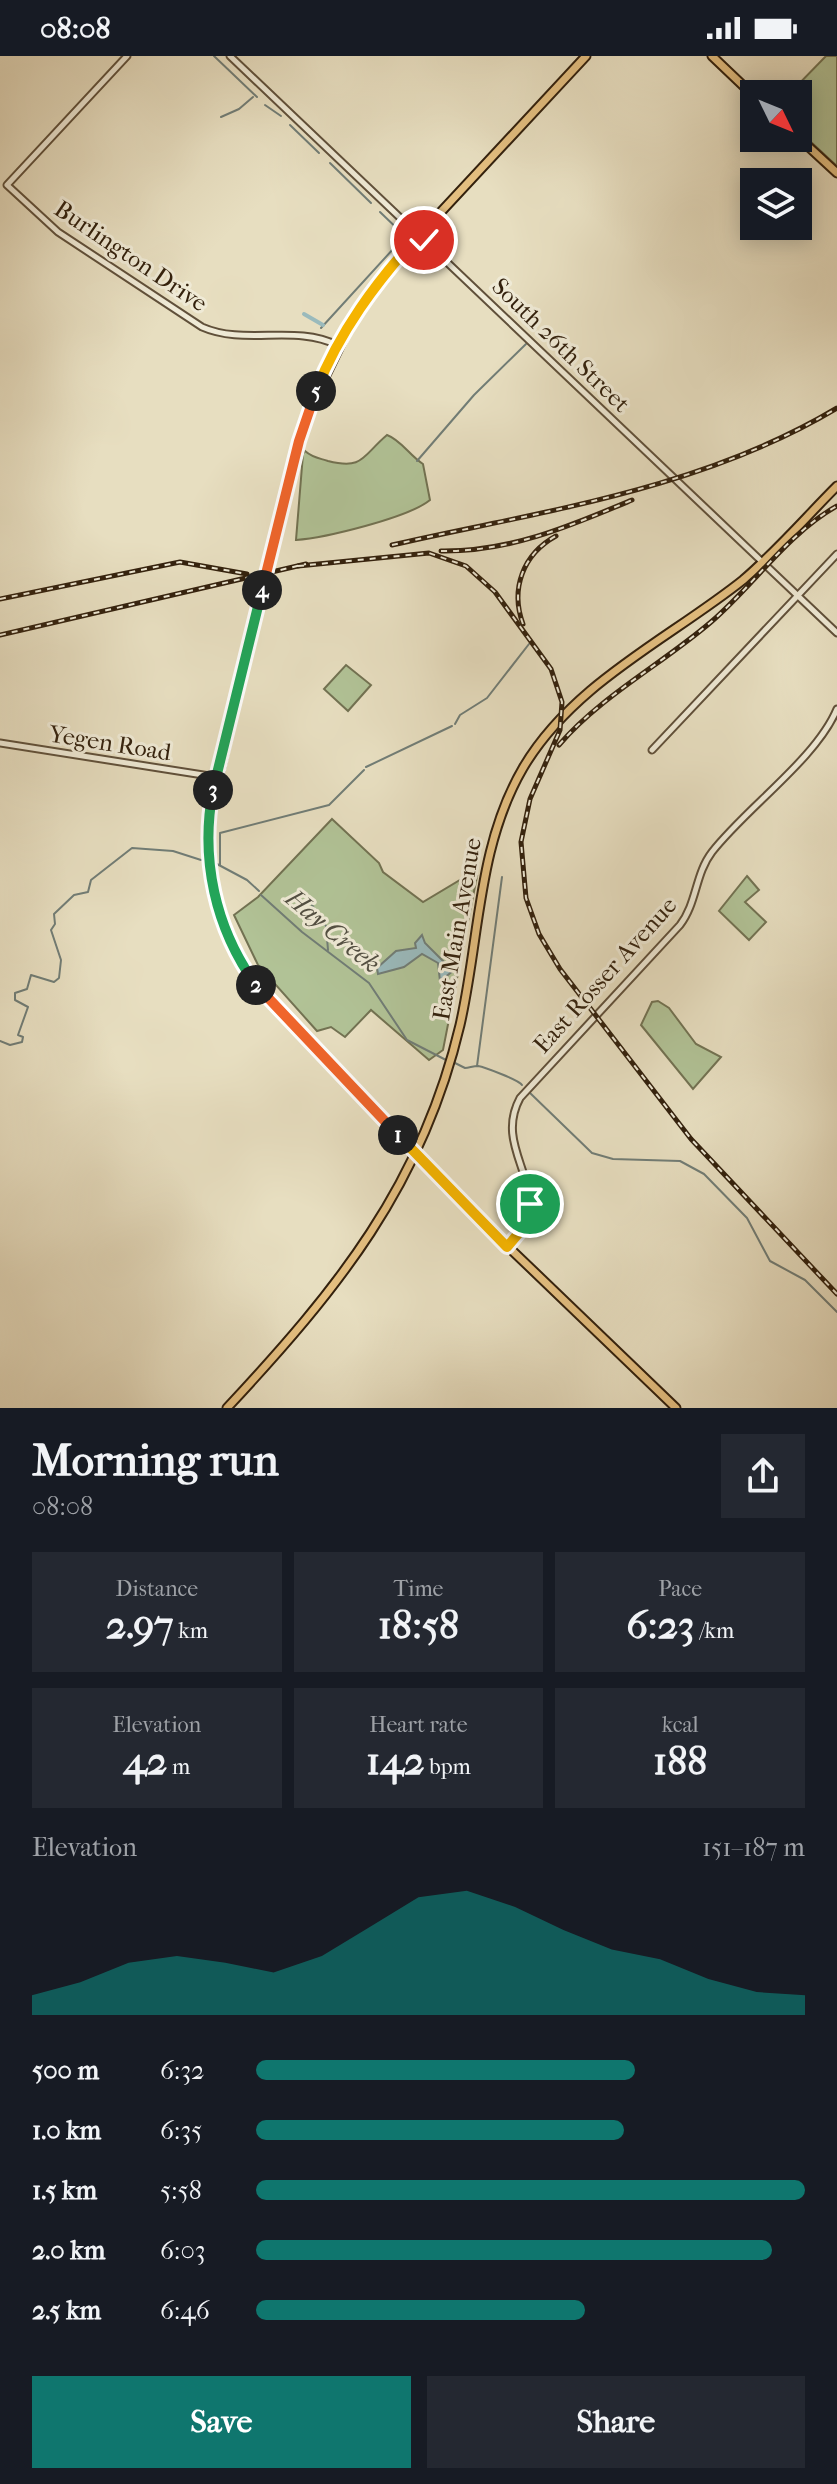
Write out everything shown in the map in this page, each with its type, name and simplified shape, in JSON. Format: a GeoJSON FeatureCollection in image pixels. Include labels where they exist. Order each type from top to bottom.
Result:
{"type":"FeatureCollection","features":[{"type":"Feature","properties":{"kind":"main road"},"geometry":{"type":"LineString","coordinates":[[586,56],[419,235],[369,295],[337,345],[302,431],[216,777],[208,827],[210,870],[217,906],[234,951],[271,1003],[507,1247],[676,1408]]}},
{"type":"Feature","properties":{"kind":"main road"},"geometry":{"type":"LineString","coordinates":[[712,56],[740,83]]}},
{"type":"Feature","properties":{"kind":"main road"},"geometry":{"type":"LineString","coordinates":[[812,150],[837,173]]}},
{"type":"Feature","properties":{"kind":"main road","name":"East Main Avenue"},"geometry":{"type":"LineString","coordinates":[[227,1408],[336,1285],[403,1180],[416,1153],[444,1080],[459,1029],[490,848],[506,801],[526,764],[552,729],[578,702],[762,562],[837,486]]}},
{"type":"Feature","properties":{"kind":"main road"},"geometry":{"type":"LineString","coordinates":[[403,1180],[415,1166],[430,1168]]}},
{"type":"Feature","properties":{"kind":"street","name":"Burlington Drive"},"geometry":{"type":"LineString","coordinates":[[127,56],[7,185],[58,232],[205,328],[224,333],[310,335],[337,345]]}},
{"type":"Feature","properties":{"kind":"street","name":"South 26th Street"},"geometry":{"type":"LineString","coordinates":[[230,56],[837,633]]}},
{"type":"Feature","properties":{"kind":"street"},"geometry":{"type":"LineString","coordinates":[[652,750],[837,554]]}},
{"type":"Feature","properties":{"kind":"street","name":"East Rosser Avenue"},"geometry":{"type":"LineString","coordinates":[[507,1247],[523,1228],[530,1204],[529,1185],[511,1131],[514,1109],[526,1090],[680,925],[713,851],[825,731],[837,709]]}},
{"type":"Feature","properties":{"kind":"street","name":"Yegen Road"},"geometry":{"type":"LineString","coordinates":[[0,743],[216,777]]}},
{"type":"Feature","properties":{"kind":"green space"},"geometry":{"type":"Polygon","coordinates":[[[826,56],[837,56],[837,166],[812,143],[812,80],[803,80],[826,56]]]}},
{"type":"Feature","properties":{"kind":"green space"},"geometry":{"type":"Polygon","coordinates":[[[387,435],[423,464],[430,500],[385,520],[296,540],[305,451],[319,458],[349,464],[362,459],[387,435]]]}},
{"type":"Feature","properties":{"kind":"green space"},"geometry":{"type":"Polygon","coordinates":[[[346,665],[371,685],[348,711],[324,689],[346,665]]]}},
{"type":"Feature","properties":{"kind":"green space"},"geometry":{"type":"Polygon","coordinates":[[[332,819],[379,863],[383,872],[423,902],[465,877],[477,876],[443,1050],[429,1060],[371,1010],[345,1037],[331,1027],[317,1031],[258,965],[234,915],[258,897],[332,819]]]}},
{"type":"Feature","properties":{"kind":"green space"},"geometry":{"type":"Polygon","coordinates":[[[747,876],[759,890],[745,902],[766,922],[749,940],[719,911],[747,876]]]}},
{"type":"Feature","properties":{"kind":"green space"},"geometry":{"type":"Polygon","coordinates":[[[658,1001],[669,1008],[696,1044],[721,1057],[693,1089],[641,1025],[652,1002],[658,1001]]]}},
{"type":"Feature","properties":{"kind":"water"},"geometry":{"type":"Polygon","coordinates":[[[422,935],[425,943],[453,971],[440,981],[438,963],[422,954],[404,967],[378,974],[377,968],[396,951],[416,948],[415,943],[422,935]]]}},
{"type":"Feature","properties":{"kind":"waterway"},"geometry":{"type":"LineString","coordinates":[[214,56],[257,97]]}},
{"type":"Feature","properties":{"kind":"waterway"},"geometry":{"type":"LineString","coordinates":[[221,117],[239,109],[253,97]]}},
{"type":"Feature","properties":{"kind":"waterway"},"geometry":{"type":"LineString","coordinates":[[265,105],[281,116]]}},
{"type":"Feature","properties":{"kind":"waterway"},"geometry":{"type":"LineString","coordinates":[[290,125],[319,153]]}},
{"type":"Feature","properties":{"kind":"waterway"},"geometry":{"type":"LineString","coordinates":[[330,163],[371,203]]}},
{"type":"Feature","properties":{"kind":"waterway"},"geometry":{"type":"LineString","coordinates":[[321,328],[405,236],[380,212]]}},
{"type":"Feature","properties":{"kind":"waterway"},"geometry":{"type":"LineString","coordinates":[[304,314],[323,325]]}},
{"type":"Feature","properties":{"kind":"waterway"},"geometry":{"type":"LineString","coordinates":[[417,461],[474,395],[526,344]]}},
{"type":"Feature","properties":{"kind":"waterway"},"geometry":{"type":"LineString","coordinates":[[455,724],[460,715],[487,698],[529,644]]}},
{"type":"Feature","properties":{"kind":"waterway"},"geometry":{"type":"LineString","coordinates":[[366,767],[452,726]]}},
{"type":"Feature","properties":{"kind":"waterway"},"geometry":{"type":"LineString","coordinates":[[220,865],[220,833],[329,805],[364,770]]}},
{"type":"Feature","properties":{"kind":"waterway","name":"Hay Creek"},"geometry":{"type":"LineString","coordinates":[[0,1041],[10,1045],[22,1042],[23,1037],[18,1035],[28,1007],[15,1000],[15,993],[27,989],[31,975],[54,982],[59,978],[61,960],[51,930],[55,924],[54,914],[74,895],[88,892],[91,880],[132,848],[173,851],[201,860]]}},
{"type":"Feature","properties":{"kind":"waterway","name":"Hay Creek"},"geometry":{"type":"LineString","coordinates":[[217,864],[247,880],[259,891]]}},
{"type":"Feature","properties":{"kind":"waterway"},"geometry":{"type":"LineString","coordinates":[[477,1066],[502,877]]}},
{"type":"Feature","properties":{"kind":"waterway","name":"Hay Creek"},"geometry":{"type":"LineString","coordinates":[[261,895],[302,932],[369,983],[407,1040],[446,1060]]}},
{"type":"Feature","properties":{"kind":"waterway"},"geometry":{"type":"LineString","coordinates":[[303,902],[310,902],[326,926],[328,950]]}},
{"type":"Feature","properties":{"kind":"waterway","name":"Hay Creek"},"geometry":{"type":"LineString","coordinates":[[453,1062],[465,1068],[478,1066],[522,1085]]}},
{"type":"Feature","properties":{"kind":"waterway","name":"Hay Creek"},"geometry":{"type":"LineString","coordinates":[[529,1092],[592,1153],[613,1159],[680,1161],[704,1174],[747,1218],[770,1261],[805,1280],[837,1312]]}},
{"type":"Feature","properties":{"kind":"railway"},"geometry":{"type":"LineString","coordinates":[[392,545],[564,508],[677,478],[785,436],[837,408]]}},
{"type":"Feature","properties":{"kind":"railway"},"geometry":{"type":"LineString","coordinates":[[441,551],[491,547],[539,536],[632,500]]}},
{"type":"Feature","properties":{"kind":"railway"},"geometry":{"type":"LineString","coordinates":[[559,745],[594,711],[711,622],[802,531],[837,506]]}},
{"type":"Feature","properties":{"kind":"railway"},"geometry":{"type":"LineString","coordinates":[[523,624],[518,598],[522,574],[535,552],[556,536]]}},
{"type":"Feature","properties":{"kind":"railway"},"geometry":{"type":"LineString","coordinates":[[298,566],[429,553],[466,566],[495,592],[551,669],[562,702],[560,730],[530,799],[521,842],[526,898],[539,934],[560,969],[691,1139],[837,1294]]}},
{"type":"Feature","properties":{"kind":"railway"},"geometry":{"type":"LineString","coordinates":[[0,599],[180,562],[247,574]]}},
{"type":"Feature","properties":{"kind":"railway"},"geometry":{"type":"LineString","coordinates":[[0,635],[306,564]]}},
{"type":"Feature","properties":{"kind":"route"},"geometry":{"type":"LineString","coordinates":[[424,240],[419,235],[386,272],[360,308],[328,364],[305,421],[216,777],[208,827],[210,870],[217,906],[229,940],[257,986],[507,1247],[523,1228],[530,1204]]}}]}
